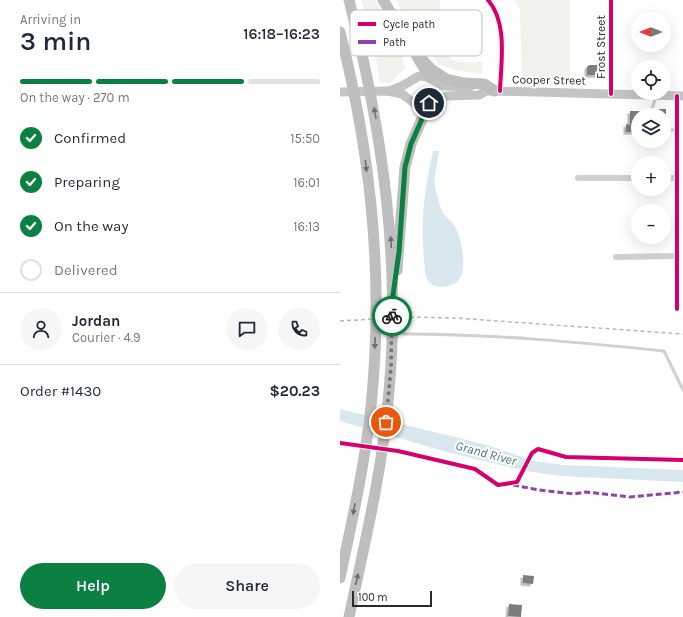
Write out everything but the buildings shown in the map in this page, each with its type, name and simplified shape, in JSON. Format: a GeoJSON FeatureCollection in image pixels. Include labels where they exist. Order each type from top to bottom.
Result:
{"type":"FeatureCollection","features":[{"type":"Feature","properties":{"kind":"highway"},"geometry":{"type":"LineString","coordinates":[[349,0],[352,10]]}},
{"type":"Feature","properties":{"kind":"highway"},"geometry":{"type":"LineString","coordinates":[[383,0],[389,10]]}},
{"type":"Feature","properties":{"kind":"highway"},"geometry":{"type":"LineString","coordinates":[[340,32],[355,100],[367,174],[372,215],[375,290],[374,368],[362,471],[340,578]]}},
{"type":"Feature","properties":{"kind":"highway"},"geometry":{"type":"LineString","coordinates":[[340,50],[355,100]]}},
{"type":"Feature","properties":{"kind":"highway"},"geometry":{"type":"LineString","coordinates":[[349,617],[379,469],[389,391],[393,295],[388,206],[381,148],[363,56]]}},
{"type":"Feature","properties":{"kind":"highway"},"geometry":{"type":"LineString","coordinates":[[417,56],[431,80]]}},
{"type":"Feature","properties":{"kind":"highway"},"geometry":{"type":"LineString","coordinates":[[419,56],[432,70],[446,79],[453,82],[484,84],[494,91]]}},
{"type":"Feature","properties":{"kind":"highway"},"geometry":{"type":"LineString","coordinates":[[393,295],[398,263],[405,167],[411,144],[430,102]]}},
{"type":"Feature","properties":{"kind":"main road","name":"Cooper Street"},"geometry":{"type":"LineString","coordinates":[[388,91],[402,86],[419,76],[448,87],[480,88],[494,91],[631,94]]}},
{"type":"Feature","properties":{"kind":"main road"},"geometry":{"type":"LineString","coordinates":[[430,102],[436,91],[431,80]]}},
{"type":"Feature","properties":{"kind":"main road"},"geometry":{"type":"LineString","coordinates":[[410,81],[407,90],[410,99]]}},
{"type":"Feature","properties":{"kind":"main road","name":"Cooper Street"},"geometry":{"type":"LineString","coordinates":[[340,92],[388,91],[402,94],[419,105],[454,95],[479,95],[494,91]]}},
{"type":"Feature","properties":{"kind":"street"},"geometry":{"type":"LineString","coordinates":[[488,0],[496,13],[500,26],[494,91]]}},
{"type":"Feature","properties":{"kind":"street","name":"Frost Street"},"geometry":{"type":"LineString","coordinates":[[611,0],[611,94]]}},
{"type":"Feature","properties":{"kind":"street"},"geometry":{"type":"LineString","coordinates":[[677,309],[680,278],[677,256],[680,186],[677,178],[677,130],[680,96]]}},
{"type":"Feature","properties":{"kind":"street"},"geometry":{"type":"LineString","coordinates":[[578,178],[631,178]]}},
{"type":"Feature","properties":{"kind":"street"},"geometry":{"type":"LineString","coordinates":[[671,178],[677,178]]}},
{"type":"Feature","properties":{"kind":"street"},"geometry":{"type":"LineString","coordinates":[[616,257],[677,256]]}},
{"type":"Feature","properties":{"kind":"lane"},"geometry":{"type":"LineString","coordinates":[[671,130],[677,130]]}},
{"type":"Feature","properties":{"kind":"lane"},"geometry":{"type":"LineString","coordinates":[[404,334],[450,334],[664,351],[683,390]]}},
{"type":"Feature","properties":{"kind":"shaded area"},"geometry":{"type":"Polygon","coordinates":[[[361,0],[375,0],[381,10],[365,10],[361,0]]]}},
{"type":"Feature","properties":{"kind":"shaded area"},"geometry":{"type":"Polygon","coordinates":[[[397,0],[440,0],[440,10],[401,10],[397,0]]]}},
{"type":"Feature","properties":{"kind":"shaded area"},"geometry":{"type":"Polygon","coordinates":[[[514,0],[570,0],[570,85],[522,83],[520,9],[514,0]]]}},
{"type":"Feature","properties":{"kind":"shaded area"},"geometry":{"type":"Polygon","coordinates":[[[376,56],[402,56],[405,68],[390,83],[380,83],[376,56]]]}},
{"type":"Feature","properties":{"kind":"shaded area"},"geometry":{"type":"Polygon","coordinates":[[[433,56],[449,56],[452,59],[461,62],[483,62],[482,74],[454,70],[440,65],[433,56]]]}},
{"type":"Feature","properties":{"kind":"water"},"geometry":{"type":"Polygon","coordinates":[[[433,151],[439,151],[435,174],[435,187],[438,199],[442,211],[454,225],[458,233],[463,257],[462,274],[459,280],[454,284],[445,287],[434,286],[429,282],[426,277],[425,268],[423,218],[433,151]]]}},
{"type":"Feature","properties":{"kind":"water","name":"Grand River"},"geometry":{"type":"Polygon","coordinates":[[[340,409],[487,445],[534,461],[563,465],[683,470],[683,482],[561,476],[525,471],[447,452],[340,421],[340,409]]]}},
{"type":"Feature","properties":{"kind":"railway"},"geometry":{"type":"LineString","coordinates":[[340,321],[408,317],[454,318],[683,334]]}},
{"type":"Feature","properties":{"kind":"marked path"},"geometry":{"type":"LineString","coordinates":[[513,485],[574,494],[586,492],[630,497],[683,492]]}},
{"type":"Feature","properties":{"kind":"cycle path"},"geometry":{"type":"LineString","coordinates":[[488,0],[494,9],[501,31],[502,56],[500,91]]}},
{"type":"Feature","properties":{"kind":"cycle path"},"geometry":{"type":"LineString","coordinates":[[611,0],[611,94]]}},
{"type":"Feature","properties":{"kind":"cycle path"},"geometry":{"type":"LineString","coordinates":[[677,96],[677,309]]}},
{"type":"Feature","properties":{"kind":"cycle path"},"geometry":{"type":"LineString","coordinates":[[340,443],[398,451],[475,469],[498,485],[517,482],[532,453],[538,449],[566,457],[683,460]]}},
{"type":"Feature","properties":{"kind":"way so far"},"geometry":{"type":"LineString","coordinates":[[386,422],[391,367],[392,316]]}},
{"type":"Feature","properties":{"kind":"route"},"geometry":{"type":"LineString","coordinates":[[392,316],[393,295],[399,252],[402,192],[405,167],[413,138],[426,113],[429,103]]}}]}
